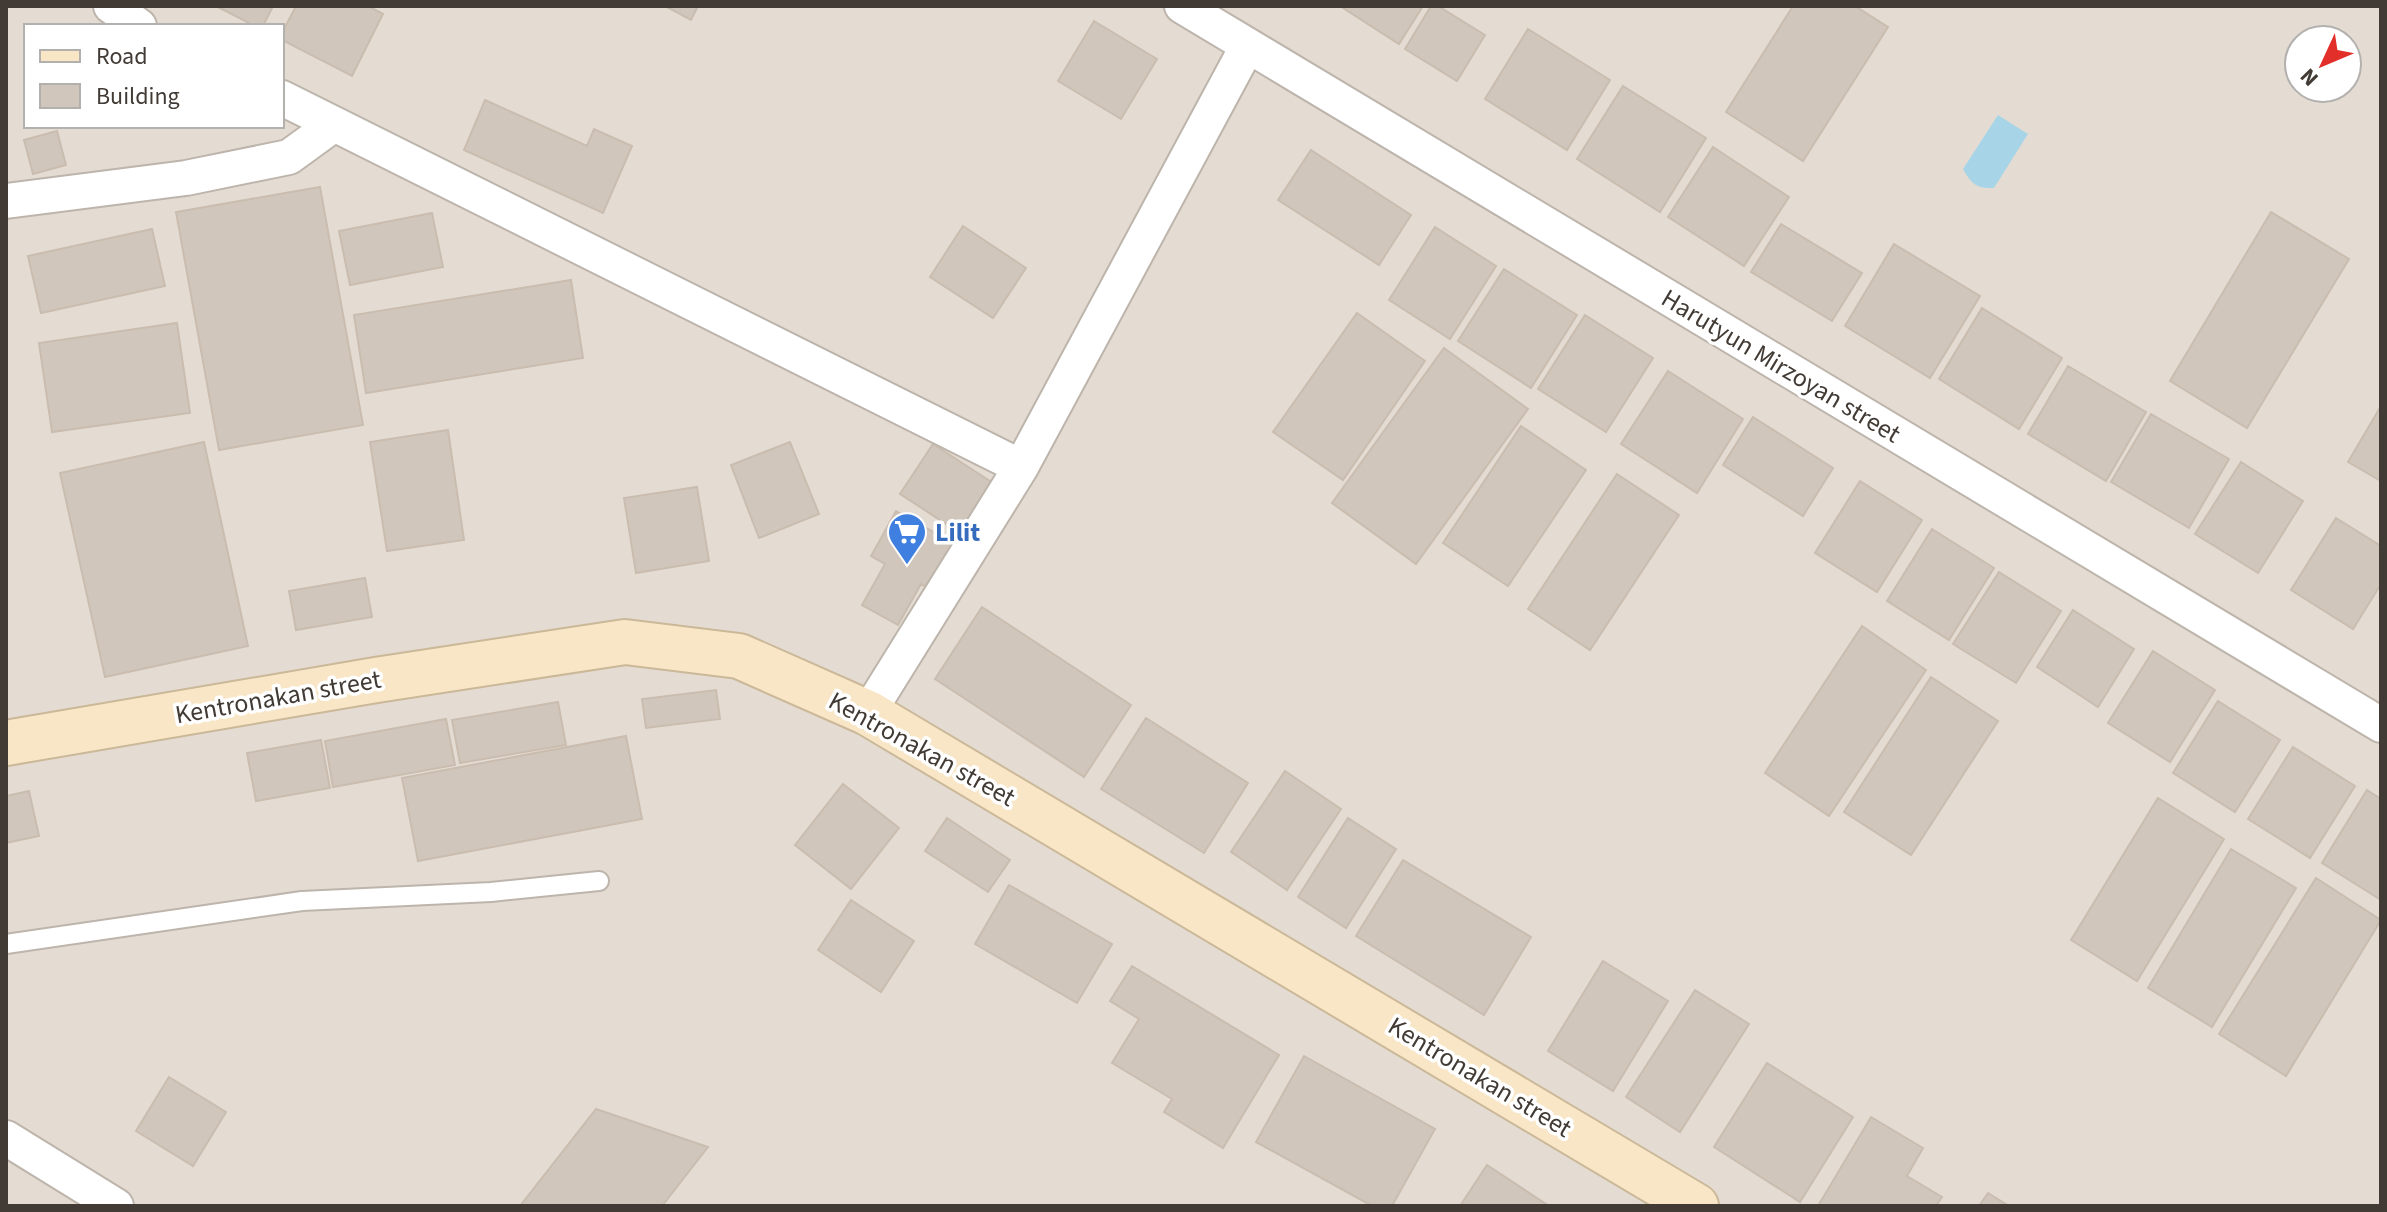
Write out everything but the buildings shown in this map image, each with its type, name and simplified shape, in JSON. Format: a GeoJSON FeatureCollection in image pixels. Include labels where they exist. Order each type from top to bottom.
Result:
{"type":"FeatureCollection","features":[{"type":"Feature","properties":{"kind":"main road","name":"Kentronakan street"},"geometry":{"type":"LineString","coordinates":[[6,743],[376,680],[625,642],[739,656],[868,713],[1696,1206]]}},
{"type":"Feature","properties":{"kind":"street"},"geometry":{"type":"LineString","coordinates":[[111,6],[136,24]]}},
{"type":"Feature","properties":{"kind":"street","name":"Harutyun Mirzoyan street"},"geometry":{"type":"LineString","coordinates":[[1182,6],[2381,725]]}},
{"type":"Feature","properties":{"kind":"street"},"geometry":{"type":"LineString","coordinates":[[868,713],[1021,467],[1247,47]]}},
{"type":"Feature","properties":{"kind":"street"},"geometry":{"type":"LineString","coordinates":[[284,99],[1021,467]]}},
{"type":"Feature","properties":{"kind":"street"},"geometry":{"type":"LineString","coordinates":[[6,201],[186,178],[289,157],[333,125]]}},
{"type":"Feature","properties":{"kind":"street"},"geometry":{"type":"LineString","coordinates":[[6,1138],[116,1206]]}},
{"type":"Feature","properties":{"kind":"lane"},"geometry":{"type":"LineString","coordinates":[[6,944],[302,901],[491,892],[599,881]]}},
{"type":"Feature","properties":{"kind":"shaded area"},"geometry":{"type":"Polygon","coordinates":[[[6,6],[2381,6],[2381,1206],[6,1206],[6,6]]]}},
{"type":"Feature","properties":{"kind":"water"},"geometry":{"type":"Polygon","coordinates":[[[1998,115],[2028,134],[1994,188],[1983,188],[1972,182],[1963,169],[1998,115]]]}},
{"type":"Feature","properties":{"kind":"place","name":"Lilit"},"geometry":{"type":"Point","coordinates":[907,566]}}]}
